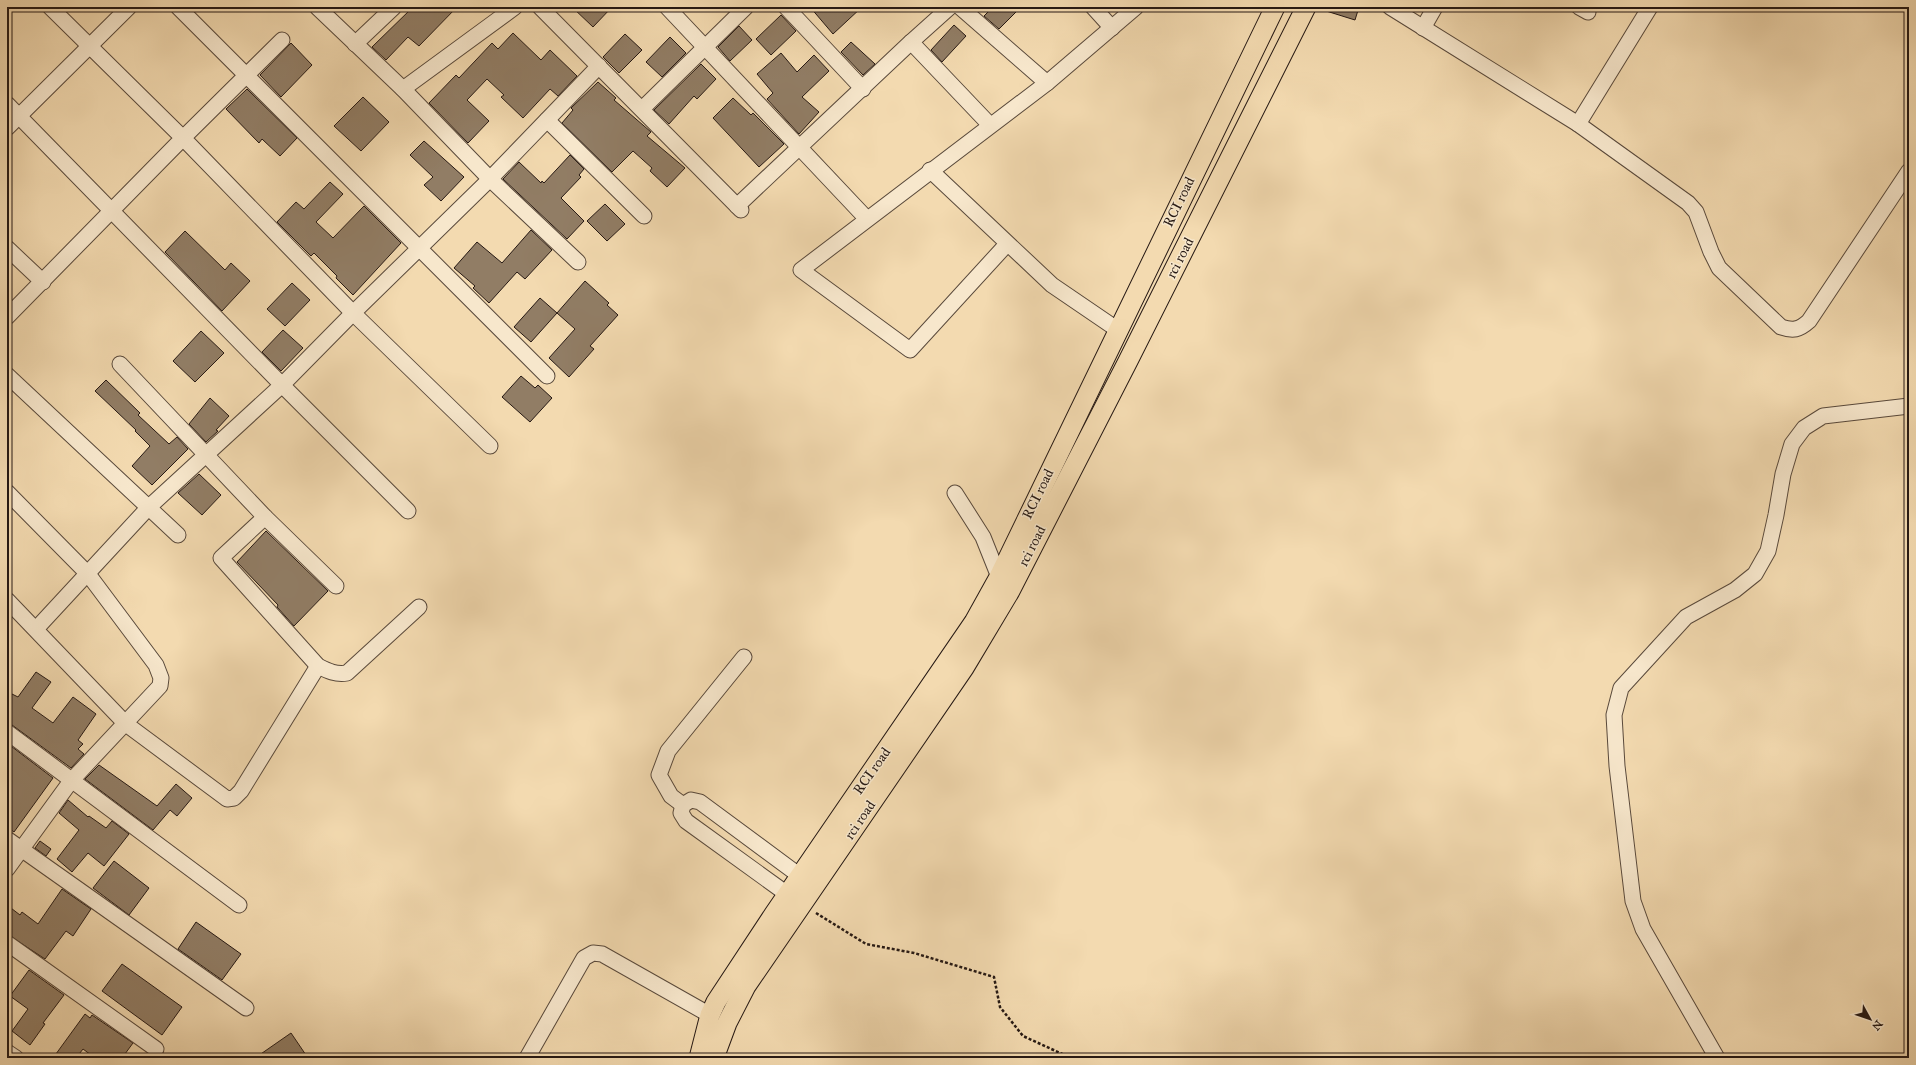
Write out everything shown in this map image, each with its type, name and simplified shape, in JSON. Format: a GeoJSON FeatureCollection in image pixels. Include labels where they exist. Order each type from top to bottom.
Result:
{"type":"FeatureCollection","features":[{"type":"Feature","properties":{"kind":"main road","name":"RCI road"},"geometry":{"type":"LineString","coordinates":[[698,1058],[710,1015],[716,1002],[795,899],[800,876],[885,768],[974,622],[999,576],[1274,7]]}},
{"type":"Feature","properties":{"kind":"main road","name":"rci road"},"geometry":{"type":"LineString","coordinates":[[714,1058],[727,1023],[795,899],[885,768],[964,668],[1010,591],[1306,7]]}},
{"type":"Feature","properties":{"kind":"main road"},"geometry":{"type":"LineString","coordinates":[[1148,267],[1171,276]]}},
{"type":"Feature","properties":{"kind":"street"},"geometry":{"type":"LineString","coordinates":[[50,7],[183,138],[353,313],[490,446]]}},
{"type":"Feature","properties":{"kind":"street"},"geometry":{"type":"LineString","coordinates":[[7,128],[129,7]]}},
{"type":"Feature","properties":{"kind":"street"},"geometry":{"type":"LineString","coordinates":[[178,7],[547,376]]}},
{"type":"Feature","properties":{"kind":"street"},"geometry":{"type":"LineString","coordinates":[[317,7],[403,89],[490,179],[578,262]]}},
{"type":"Feature","properties":{"kind":"street"},"geometry":{"type":"LineString","coordinates":[[355,44],[394,7]]}},
{"type":"Feature","properties":{"kind":"street"},"geometry":{"type":"LineString","coordinates":[[403,89],[515,7]]}},
{"type":"Feature","properties":{"kind":"street"},"geometry":{"type":"LineString","coordinates":[[540,7],[739,208],[800,147],[950,7]]}},
{"type":"Feature","properties":{"kind":"street"},"geometry":{"type":"LineString","coordinates":[[667,7],[867,219]]}},
{"type":"Feature","properties":{"kind":"street"},"geometry":{"type":"LineString","coordinates":[[642,109],[746,7]]}},
{"type":"Feature","properties":{"kind":"street"},"geometry":{"type":"LineString","coordinates":[[786,7],[863,89]]}},
{"type":"Feature","properties":{"kind":"street"},"geometry":{"type":"LineString","coordinates":[[960,7],[1047,83]]}},
{"type":"Feature","properties":{"kind":"street"},"geometry":{"type":"LineString","coordinates":[[1093,7],[1112,28]]}},
{"type":"Feature","properties":{"kind":"street"},"geometry":{"type":"LineString","coordinates":[[1007,244],[910,350],[801,270],[930,170],[1047,83],[1136,7]]}},
{"type":"Feature","properties":{"kind":"street"},"geometry":{"type":"LineString","coordinates":[[1390,7],[1578,124],[1688,202],[1696,212],[1711,252],[1719,268],[1780,327],[1792,331],[1803,327],[1809,321],[1909,171]]}},
{"type":"Feature","properties":{"kind":"street"},"geometry":{"type":"LineString","coordinates":[[1423,28],[1435,7]]}},
{"type":"Feature","properties":{"kind":"street"},"geometry":{"type":"LineString","coordinates":[[1578,124],[1650,7]]}},
{"type":"Feature","properties":{"kind":"street"},"geometry":{"type":"LineString","coordinates":[[7,317],[183,138],[282,40]]}},
{"type":"Feature","properties":{"kind":"street"},"geometry":{"type":"LineString","coordinates":[[911,42],[990,125]]}},
{"type":"Feature","properties":{"kind":"street"},"geometry":{"type":"LineString","coordinates":[[36,629],[149,508],[282,385],[490,179],[599,66]]}},
{"type":"Feature","properties":{"kind":"street"},"geometry":{"type":"LineString","coordinates":[[7,104],[282,385],[408,511]]}},
{"type":"Feature","properties":{"kind":"street"},"geometry":{"type":"LineString","coordinates":[[546,120],[644,216]]}},
{"type":"Feature","properties":{"kind":"street"},"geometry":{"type":"LineString","coordinates":[[930,170],[1052,285],[1118,330]]}},
{"type":"Feature","properties":{"kind":"street"},"geometry":{"type":"LineString","coordinates":[[7,248],[43,282]]}},
{"type":"Feature","properties":{"kind":"street"},"geometry":{"type":"LineString","coordinates":[[120,364],[265,517],[336,586]]}},
{"type":"Feature","properties":{"kind":"street"},"geometry":{"type":"LineString","coordinates":[[7,375],[178,535]]}},
{"type":"Feature","properties":{"kind":"street"},"geometry":{"type":"LineString","coordinates":[[1717,1058],[1643,929],[1633,902],[1617,766],[1614,714],[1621,688],[1686,617],[1735,590],[1755,574],[1768,551],[1783,474],[1792,444],[1804,428],[1823,416],[1909,406]]}},
{"type":"Feature","properties":{"kind":"street"},"geometry":{"type":"LineString","coordinates":[[7,492],[88,574],[156,665],[161,678],[160,686],[71,781],[7,869]]}},
{"type":"Feature","properties":{"kind":"street"},"geometry":{"type":"LineString","coordinates":[[955,493],[982,537],[999,576]]}},
{"type":"Feature","properties":{"kind":"street"},"geometry":{"type":"LineString","coordinates":[[265,517],[221,558],[318,666],[330,672],[340,674],[347,673],[419,607]]}},
{"type":"Feature","properties":{"kind":"street"},"geometry":{"type":"LineString","coordinates":[[7,600],[126,724],[227,799],[234,798],[241,791],[318,666]]}},
{"type":"Feature","properties":{"kind":"street"},"geometry":{"type":"LineString","coordinates":[[683,805],[671,796],[659,775],[668,751],[744,657]]}},
{"type":"Feature","properties":{"kind":"street"},"geometry":{"type":"LineString","coordinates":[[7,732],[239,905]]}},
{"type":"Feature","properties":{"kind":"street"},"geometry":{"type":"LineString","coordinates":[[795,899],[686,821],[681,813],[683,805],[692,800],[700,802],[800,876]]}},
{"type":"Feature","properties":{"kind":"street"},"geometry":{"type":"LineString","coordinates":[[7,839],[246,1008]]}},
{"type":"Feature","properties":{"kind":"street"},"geometry":{"type":"LineString","coordinates":[[7,943],[156,1049]]}},
{"type":"Feature","properties":{"kind":"street"},"geometry":{"type":"LineString","coordinates":[[527,1058],[584,958],[592,953],[602,954],[710,1015]]}},
{"type":"Feature","properties":{"kind":"street"},"geometry":{"type":"LineString","coordinates":[[7,1052],[16,1058]]}},
{"type":"Feature","properties":{"kind":"path"},"geometry":{"type":"LineString","coordinates":[[795,899],[866,944],[914,953],[994,977],[1000,1007],[1023,1036],[1071,1058]]}},
{"type":"Feature","properties":{"kind":"building"},"geometry":{"type":"Polygon","coordinates":[[[413,7],[457,7],[419,46],[408,37],[386,60],[372,47],[413,7]]]}},
{"type":"Feature","properties":{"kind":"building"},"geometry":{"type":"Polygon","coordinates":[[[572,7],[612,7],[593,27],[572,7]]]}},
{"type":"Feature","properties":{"kind":"building"},"geometry":{"type":"Polygon","coordinates":[[[810,7],[862,7],[833,34],[810,7]]]}},
{"type":"Feature","properties":{"kind":"building"},"geometry":{"type":"Polygon","coordinates":[[[993,7],[1021,7],[999,29],[984,16],[993,7]]]}},
{"type":"Feature","properties":{"kind":"building"},"geometry":{"type":"Polygon","coordinates":[[[1323,7],[1359,7],[1355,20],[1323,10],[1323,7]]]}},
{"type":"Feature","properties":{"kind":"building"},"geometry":{"type":"Polygon","coordinates":[[[781,15],[796,31],[771,55],[756,39],[781,15]]]}},
{"type":"Feature","properties":{"kind":"building"},"geometry":{"type":"Polygon","coordinates":[[[954,25],[966,36],[942,62],[931,50],[954,25]]]}},
{"type":"Feature","properties":{"kind":"building"},"geometry":{"type":"Polygon","coordinates":[[[739,26],[752,40],[730,61],[718,47],[739,26]]]}},
{"type":"Feature","properties":{"kind":"building"},"geometry":{"type":"Polygon","coordinates":[[[513,33],[541,60],[550,50],[577,76],[558,96],[550,89],[523,118],[501,97],[504,95],[487,79],[467,100],[489,121],[468,143],[429,103],[456,75],[459,78],[492,43],[498,49],[513,33]]]}},
{"type":"Feature","properties":{"kind":"building"},"geometry":{"type":"Polygon","coordinates":[[[625,34],[642,50],[619,73],[603,57],[625,34]]]}},
{"type":"Feature","properties":{"kind":"building"},"geometry":{"type":"Polygon","coordinates":[[[670,37],[686,53],[662,77],[646,62],[670,37]]]}},
{"type":"Feature","properties":{"kind":"building"},"geometry":{"type":"Polygon","coordinates":[[[851,42],[875,64],[863,75],[841,52],[851,42]]]}},
{"type":"Feature","properties":{"kind":"building"},"geometry":{"type":"Polygon","coordinates":[[[291,43],[312,65],[281,97],[260,75],[291,43]]]}},
{"type":"Feature","properties":{"kind":"building"},"geometry":{"type":"Polygon","coordinates":[[[781,53],[797,72],[814,55],[829,71],[802,97],[819,112],[799,134],[767,99],[773,93],[757,74],[781,53]]]}},
{"type":"Feature","properties":{"kind":"building"},"geometry":{"type":"Polygon","coordinates":[[[701,64],[716,79],[697,99],[694,96],[669,124],[654,110],[701,64]]]}},
{"type":"Feature","properties":{"kind":"building"},"geometry":{"type":"Polygon","coordinates":[[[598,82],[616,98],[614,100],[651,132],[647,136],[685,168],[667,187],[650,171],[652,168],[633,151],[612,172],[562,123],[573,110],[571,108],[598,82]]]}},
{"type":"Feature","properties":{"kind":"building"},"geometry":{"type":"Polygon","coordinates":[[[247,89],[297,138],[280,156],[262,139],[259,143],[226,109],[247,89]]]}},
{"type":"Feature","properties":{"kind":"building"},"geometry":{"type":"Polygon","coordinates":[[[363,97],[389,122],[361,151],[334,126],[363,97]]]}},
{"type":"Feature","properties":{"kind":"building"},"geometry":{"type":"Polygon","coordinates":[[[733,98],[751,115],[753,113],[784,144],[759,167],[713,118],[733,98]]]}},
{"type":"Feature","properties":{"kind":"building"},"geometry":{"type":"Polygon","coordinates":[[[424,141],[464,177],[441,201],[424,185],[433,177],[410,155],[424,141]]]}},
{"type":"Feature","properties":{"kind":"building"},"geometry":{"type":"Polygon","coordinates":[[[570,155],[584,169],[579,175],[581,177],[561,198],[584,221],[567,239],[503,179],[519,162],[541,183],[542,181],[544,183],[570,155]]]}},
{"type":"Feature","properties":{"kind":"building"},"geometry":{"type":"Polygon","coordinates":[[[330,182],[343,194],[316,222],[333,238],[364,206],[401,243],[353,295],[336,278],[337,276],[314,253],[311,256],[277,222],[296,202],[304,209],[330,182]]]}},
{"type":"Feature","properties":{"kind":"building"},"geometry":{"type":"Polygon","coordinates":[[[605,204],[625,224],[607,241],[587,221],[605,204]]]}},
{"type":"Feature","properties":{"kind":"building"},"geometry":{"type":"Polygon","coordinates":[[[531,230],[552,250],[525,279],[517,272],[489,303],[473,288],[475,286],[454,268],[477,242],[502,263],[531,230]]]}},
{"type":"Feature","properties":{"kind":"building"},"geometry":{"type":"Polygon","coordinates":[[[185,231],[225,270],[231,263],[250,281],[222,311],[165,252],[185,231]]]}},
{"type":"Feature","properties":{"kind":"building"},"geometry":{"type":"Polygon","coordinates":[[[585,281],[609,303],[607,305],[618,315],[590,346],[594,349],[569,377],[549,358],[575,329],[557,313],[585,281]]]}},
{"type":"Feature","properties":{"kind":"building"},"geometry":{"type":"Polygon","coordinates":[[[292,283],[310,300],[285,326],[267,309],[292,283]]]}},
{"type":"Feature","properties":{"kind":"building"},"geometry":{"type":"Polygon","coordinates":[[[540,298],[557,313],[531,342],[514,327],[540,298]]]}},
{"type":"Feature","properties":{"kind":"building"},"geometry":{"type":"Polygon","coordinates":[[[283,330],[303,348],[281,371],[262,352],[283,330]]]}},
{"type":"Feature","properties":{"kind":"building"},"geometry":{"type":"Polygon","coordinates":[[[201,331],[224,353],[195,382],[173,361],[201,331]]]}},
{"type":"Feature","properties":{"kind":"building"},"geometry":{"type":"Polygon","coordinates":[[[521,376],[535,388],[538,385],[552,398],[530,422],[502,397],[521,376]]]}},
{"type":"Feature","properties":{"kind":"building"},"geometry":{"type":"Polygon","coordinates":[[[106,380],[140,413],[138,415],[169,444],[177,437],[188,449],[152,485],[132,466],[150,446],[135,431],[136,430],[95,391],[106,380]]]}},
{"type":"Feature","properties":{"kind":"building"},"geometry":{"type":"Polygon","coordinates":[[[210,398],[229,416],[216,430],[218,431],[206,442],[189,424],[210,398]]]}},
{"type":"Feature","properties":{"kind":"building"},"geometry":{"type":"Polygon","coordinates":[[[199,474],[221,495],[202,515],[178,493],[199,474]]]}},
{"type":"Feature","properties":{"kind":"building"},"geometry":{"type":"Polygon","coordinates":[[[266,531],[328,591],[294,626],[277,607],[278,605],[237,562],[266,531]]]}},
{"type":"Feature","properties":{"kind":"building"},"geometry":{"type":"Polygon","coordinates":[[[36,672],[51,682],[32,708],[53,723],[73,697],[96,714],[78,740],[83,744],[78,749],[84,754],[71,768],[12,725],[7,723],[7,701],[12,694],[18,697],[36,672]]]}},
{"type":"Feature","properties":{"kind":"building"},"geometry":{"type":"Polygon","coordinates":[[[7,743],[53,778],[14,832],[7,827],[7,743]]]}},
{"type":"Feature","properties":{"kind":"building"},"geometry":{"type":"Polygon","coordinates":[[[99,765],[157,806],[176,784],[192,798],[177,816],[170,810],[153,830],[85,779],[99,765]]]}},
{"type":"Feature","properties":{"kind":"building"},"geometry":{"type":"Polygon","coordinates":[[[68,800],[88,817],[89,816],[106,828],[112,821],[129,834],[104,866],[88,853],[72,872],[57,859],[79,830],[59,813],[68,800]]]}},
{"type":"Feature","properties":{"kind":"building"},"geometry":{"type":"Polygon","coordinates":[[[40,841],[51,849],[46,856],[35,848],[40,841]]]}},
{"type":"Feature","properties":{"kind":"building"},"geometry":{"type":"Polygon","coordinates":[[[114,861],[149,888],[129,915],[93,888],[114,861]]]}},
{"type":"Feature","properties":{"kind":"building"},"geometry":{"type":"Polygon","coordinates":[[[62,889],[91,909],[73,936],[66,931],[45,959],[7,934],[7,905],[20,915],[22,912],[38,924],[62,889]]]}},
{"type":"Feature","properties":{"kind":"building"},"geometry":{"type":"Polygon","coordinates":[[[196,922],[241,954],[222,980],[178,949],[196,922]]]}},
{"type":"Feature","properties":{"kind":"building"},"geometry":{"type":"Polygon","coordinates":[[[122,964],[182,1007],[162,1035],[102,991],[122,964]]]}},
{"type":"Feature","properties":{"kind":"building"},"geometry":{"type":"Polygon","coordinates":[[[29,970],[64,995],[43,1023],[45,1024],[30,1045],[12,1031],[28,1009],[10,996],[29,970]]]}},
{"type":"Feature","properties":{"kind":"building"},"geometry":{"type":"Polygon","coordinates":[[[85,1014],[90,1018],[92,1015],[133,1043],[122,1058],[95,1058],[83,1049],[76,1058],[53,1058],[85,1014]]]}},
{"type":"Feature","properties":{"kind":"building"},"geometry":{"type":"Polygon","coordinates":[[[291,1033],[308,1058],[255,1058],[291,1033]]]}}]}
